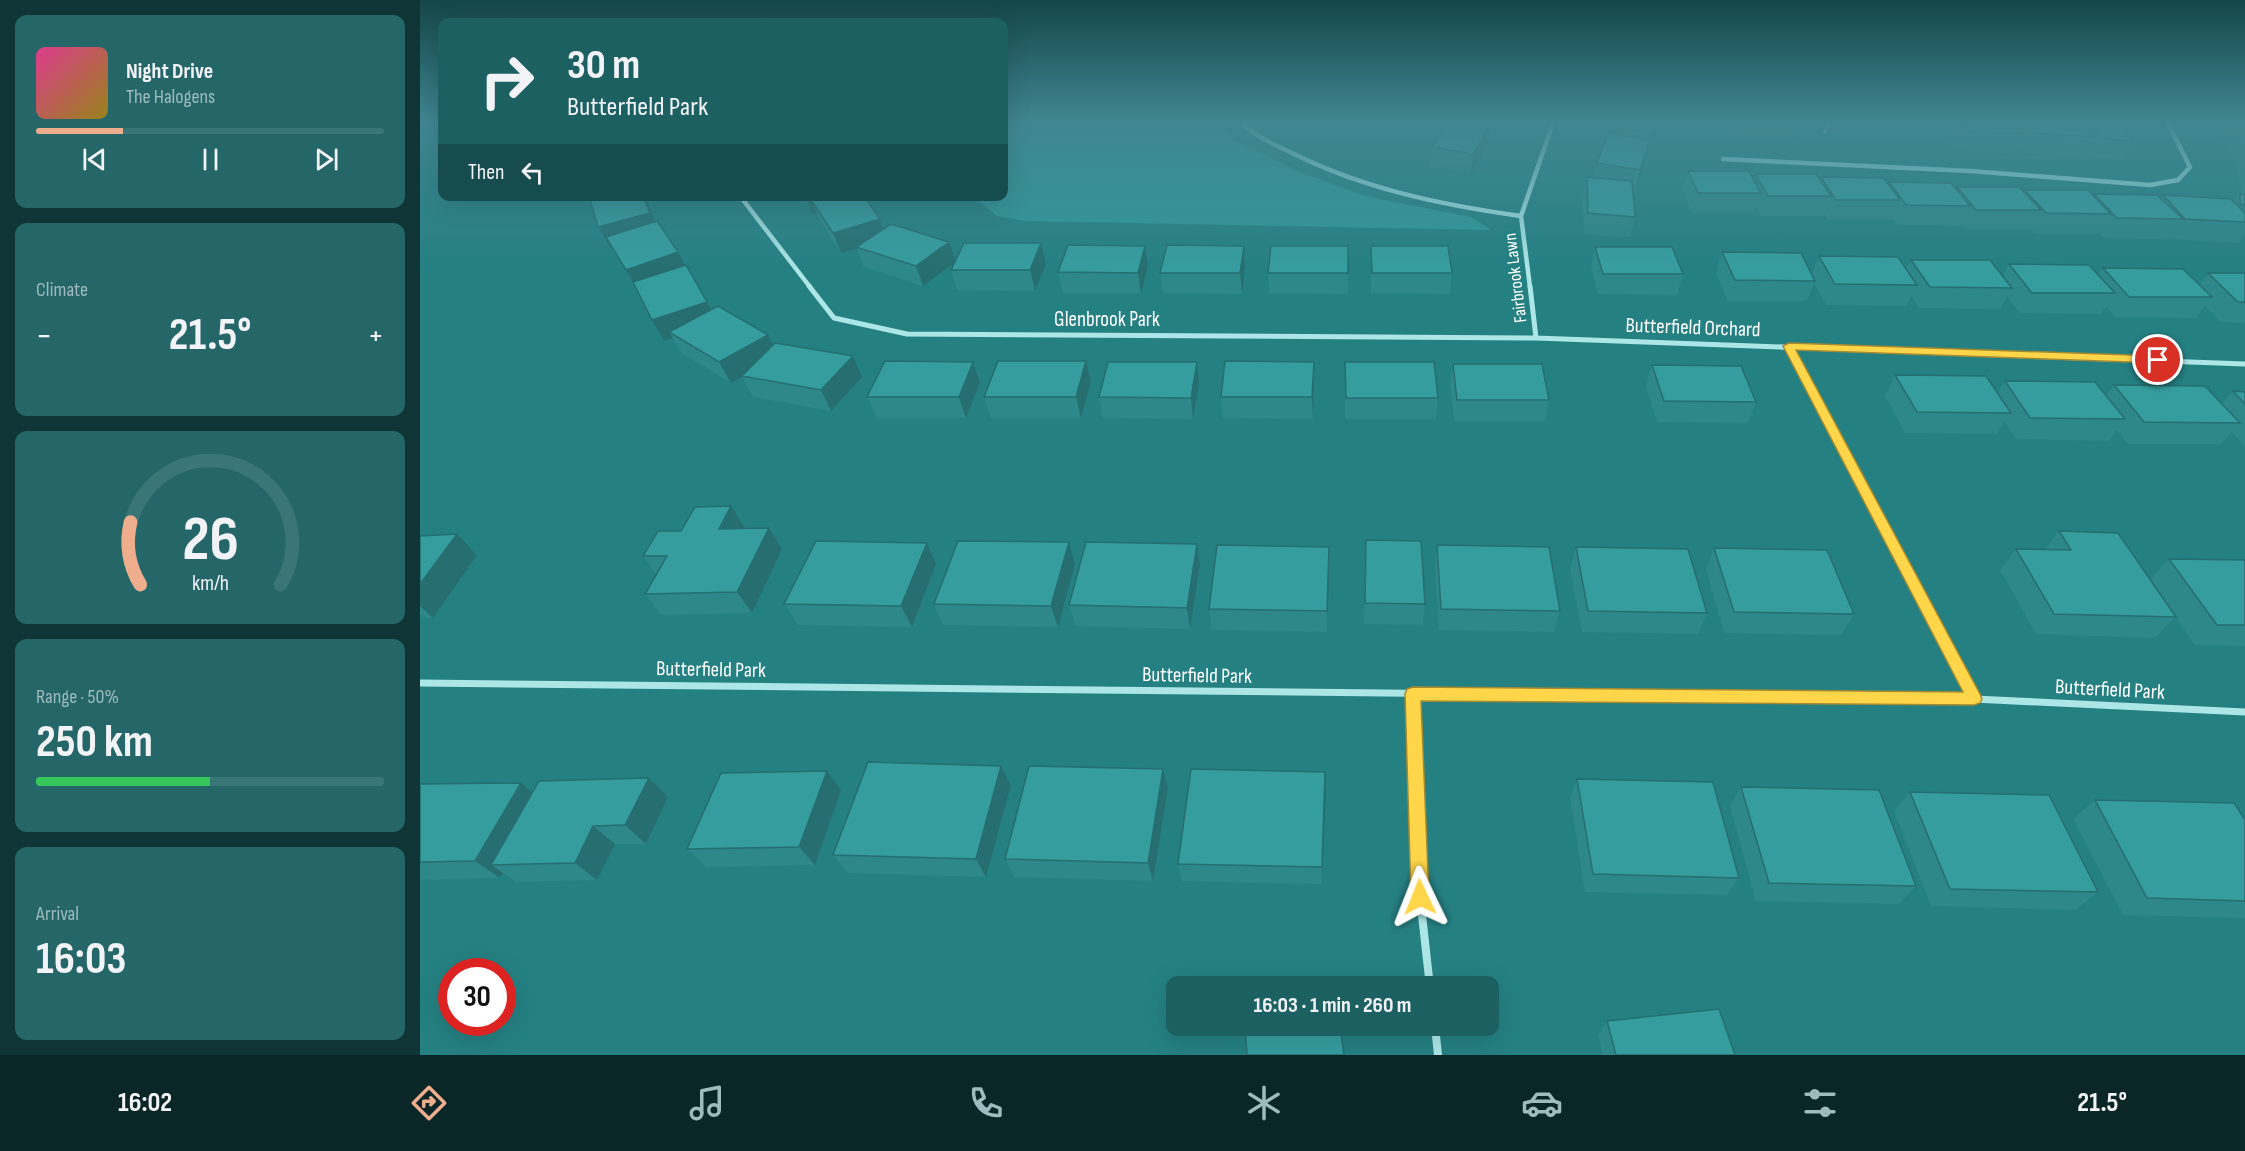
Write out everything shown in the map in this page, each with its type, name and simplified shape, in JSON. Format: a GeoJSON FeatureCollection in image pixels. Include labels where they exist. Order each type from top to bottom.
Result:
{"type":"FeatureCollection","features":[{"type":"Feature","properties":{"kind":"street","name":"Fairbrook Lawn"},"geometry":{"type":"LineString","coordinates":[[1334,172],[1383,189],[1521,216]]}},
{"type":"Feature","properties":{"kind":"street","name":"Fairbrook Lawn"},"geometry":{"type":"LineString","coordinates":[[1536,172],[1521,216],[1536,338]]}},
{"type":"Feature","properties":{"kind":"street"},"geometry":{"type":"LineString","coordinates":[[1988,172],[2158,184],[2175,183],[2187,172]]}},
{"type":"Feature","properties":{"kind":"street","name":"Glenbrook Park"},"geometry":{"type":"LineString","coordinates":[[744,201],[834,318],[907,334],[1536,338]]}},
{"type":"Feature","properties":{"kind":"street","name":"Butterfield Orchard"},"geometry":{"type":"LineString","coordinates":[[1536,338],[2245,364]]}},
{"type":"Feature","properties":{"kind":"street"},"geometry":{"type":"LineString","coordinates":[[1789,346],[1974,699]]}},
{"type":"Feature","properties":{"kind":"street","name":"Butterfield Park"},"geometry":{"type":"LineString","coordinates":[[420,683],[1974,699],[2245,712]]}},
{"type":"Feature","properties":{"kind":"street"},"geometry":{"type":"LineString","coordinates":[[1413,694],[1420,897],[1429,976]]}},
{"type":"Feature","properties":{"kind":"street"},"geometry":{"type":"LineString","coordinates":[[1436,1036],[1438,1055]]}},
{"type":"Feature","properties":{"kind":"shaded area"},"geometry":{"type":"Polygon","coordinates":[[[1008,172],[1300,172],[1365,196],[1471,217],[1491,230],[1025,221],[997,216],[979,201],[1008,201],[1008,172]]]}},
{"type":"Feature","properties":{"kind":"building"},"geometry":{"type":"Polygon","coordinates":[[[1689,172],[1750,172],[1761,193],[1698,193],[1689,172]]]}},
{"type":"Feature","properties":{"kind":"building"},"geometry":{"type":"Polygon","coordinates":[[[1755,174],[1816,174],[1831,196],[1768,196],[1755,174]]]}},
{"type":"Feature","properties":{"kind":"building"},"geometry":{"type":"Polygon","coordinates":[[[1587,177],[1632,181],[1635,217],[1588,213],[1587,177]]]}},
{"type":"Feature","properties":{"kind":"building"},"geometry":{"type":"Polygon","coordinates":[[[1821,177],[1884,178],[1900,200],[1836,200],[1821,177]]]}},
{"type":"Feature","properties":{"kind":"building"},"geometry":{"type":"Polygon","coordinates":[[[1889,182],[1951,183],[1970,206],[1906,205],[1889,182]]]}},
{"type":"Feature","properties":{"kind":"building"},"geometry":{"type":"Polygon","coordinates":[[[1957,187],[2019,187],[2041,210],[1976,210],[1957,187]]]}},
{"type":"Feature","properties":{"kind":"building"},"geometry":{"type":"Polygon","coordinates":[[[2025,190],[2088,190],[2111,214],[2046,213],[2025,190]]]}},
{"type":"Feature","properties":{"kind":"building"},"geometry":{"type":"Polygon","coordinates":[[[2094,194],[2157,195],[2183,219],[2117,218],[2094,194]]]}},
{"type":"Feature","properties":{"kind":"building"},"geometry":{"type":"Polygon","coordinates":[[[2240,194],[2245,195],[2245,205],[2240,204],[2240,194]]]}},
{"type":"Feature","properties":{"kind":"building"},"geometry":{"type":"Polygon","coordinates":[[[2163,195],[2231,199],[2245,213],[2245,222],[2185,219],[2163,195]]]}},
{"type":"Feature","properties":{"kind":"building"},"geometry":{"type":"Polygon","coordinates":[[[590,201],[645,201],[650,213],[598,227],[590,201]]]}},
{"type":"Feature","properties":{"kind":"building"},"geometry":{"type":"Polygon","coordinates":[[[812,201],[867,201],[880,219],[833,233],[812,201]]]}},
{"type":"Feature","properties":{"kind":"building"},"geometry":{"type":"Polygon","coordinates":[[[657,221],[678,252],[626,270],[606,237],[657,221]]]}},
{"type":"Feature","properties":{"kind":"building"},"geometry":{"type":"Polygon","coordinates":[[[891,224],[949,242],[916,266],[856,247],[891,224]]]}},
{"type":"Feature","properties":{"kind":"building"},"geometry":{"type":"Polygon","coordinates":[[[964,243],[1041,243],[1030,270],[951,270],[964,243]]]}},
{"type":"Feature","properties":{"kind":"building"},"geometry":{"type":"Polygon","coordinates":[[[1068,245],[1145,246],[1138,273],[1058,272],[1068,245]]]}},
{"type":"Feature","properties":{"kind":"building"},"geometry":{"type":"Polygon","coordinates":[[[1167,245],[1244,246],[1240,273],[1160,273],[1167,245]]]}},
{"type":"Feature","properties":{"kind":"building"},"geometry":{"type":"Polygon","coordinates":[[[1271,246],[1348,246],[1348,273],[1268,273],[1271,246]]]}},
{"type":"Feature","properties":{"kind":"building"},"geometry":{"type":"Polygon","coordinates":[[[1371,246],[1448,246],[1452,273],[1372,273],[1371,246]]]}},
{"type":"Feature","properties":{"kind":"building"},"geometry":{"type":"Polygon","coordinates":[[[1595,247],[1672,247],[1683,274],[1603,274],[1595,247]]]}},
{"type":"Feature","properties":{"kind":"building"},"geometry":{"type":"Polygon","coordinates":[[[1722,252],[1801,253],[1815,281],[1735,280],[1722,252]]]}},
{"type":"Feature","properties":{"kind":"building"},"geometry":{"type":"Polygon","coordinates":[[[1819,256],[1898,257],[1917,285],[1835,284],[1819,256]]]}},
{"type":"Feature","properties":{"kind":"building"},"geometry":{"type":"Polygon","coordinates":[[[1911,260],[1990,260],[2012,288],[1930,287],[1911,260]]]}},
{"type":"Feature","properties":{"kind":"building"},"geometry":{"type":"Polygon","coordinates":[[[2009,264],[2089,265],[2115,293],[2032,293],[2009,264]]]}},
{"type":"Feature","properties":{"kind":"building"},"geometry":{"type":"Polygon","coordinates":[[[686,265],[707,302],[652,320],[633,282],[686,265]]]}},
{"type":"Feature","properties":{"kind":"building"},"geometry":{"type":"Polygon","coordinates":[[[2103,268],[2183,269],[2212,297],[2129,297],[2103,268]]]}},
{"type":"Feature","properties":{"kind":"building"},"geometry":{"type":"Polygon","coordinates":[[[2208,273],[2245,273],[2245,302],[2238,302],[2208,273]]]}},
{"type":"Feature","properties":{"kind":"building"},"geometry":{"type":"Polygon","coordinates":[[[718,306],[768,335],[719,362],[669,332],[718,306]]]}},
{"type":"Feature","properties":{"kind":"building"},"geometry":{"type":"Polygon","coordinates":[[[775,343],[853,356],[821,390],[742,376],[775,343]]]}},
{"type":"Feature","properties":{"kind":"building"},"geometry":{"type":"Polygon","coordinates":[[[885,361],[973,362],[959,397],[867,397],[885,361]]]}},
{"type":"Feature","properties":{"kind":"building"},"geometry":{"type":"Polygon","coordinates":[[[998,361],[1086,361],[1076,397],[984,397],[998,361]]]}},
{"type":"Feature","properties":{"kind":"building"},"geometry":{"type":"Polygon","coordinates":[[[1225,361],[1314,362],[1312,397],[1221,397],[1225,361]]]}},
{"type":"Feature","properties":{"kind":"building"},"geometry":{"type":"Polygon","coordinates":[[[1108,362],[1197,362],[1191,398],[1099,397],[1108,362]]]}},
{"type":"Feature","properties":{"kind":"building"},"geometry":{"type":"Polygon","coordinates":[[[1345,362],[1434,362],[1438,398],[1346,398],[1345,362]]]}},
{"type":"Feature","properties":{"kind":"building"},"geometry":{"type":"Polygon","coordinates":[[[1453,364],[1542,364],[1549,400],[1457,400],[1453,364]]]}},
{"type":"Feature","properties":{"kind":"building"},"geometry":{"type":"Polygon","coordinates":[[[1652,365],[1741,366],[1756,402],[1664,401],[1652,365]]]}},
{"type":"Feature","properties":{"kind":"building"},"geometry":{"type":"Polygon","coordinates":[[[1895,375],[1986,376],[2011,413],[1917,412],[1895,375]]]}},
{"type":"Feature","properties":{"kind":"building"},"geometry":{"type":"Polygon","coordinates":[[[2005,381],[2095,382],[2125,419],[2030,418],[2005,381]]]}},
{"type":"Feature","properties":{"kind":"building"},"geometry":{"type":"Polygon","coordinates":[[[2114,385],[2205,386],[2240,423],[2144,422],[2114,385]]]}},
{"type":"Feature","properties":{"kind":"building"},"geometry":{"type":"Polygon","coordinates":[[[2233,391],[2245,392],[2245,404],[2233,391]]]}},
{"type":"Feature","properties":{"kind":"building"},"geometry":{"type":"Polygon","coordinates":[[[731,506],[719,529],[769,528],[737,592],[645,594],[667,556],[643,556],[658,531],[681,531],[695,507],[731,506]]]}},
{"type":"Feature","properties":{"kind":"building"},"geometry":{"type":"Polygon","coordinates":[[[2059,531],[2118,533],[2176,617],[2054,614],[2016,549],[2071,550],[2059,531]]]}},
{"type":"Feature","properties":{"kind":"building"},"geometry":{"type":"Polygon","coordinates":[[[457,534],[420,584],[420,536],[457,534]]]}},
{"type":"Feature","properties":{"kind":"building"},"geometry":{"type":"Polygon","coordinates":[[[1366,540],[1421,541],[1425,604],[1365,603],[1366,540]]]}},
{"type":"Feature","properties":{"kind":"building"},"geometry":{"type":"Polygon","coordinates":[[[816,541],[927,543],[901,606],[784,604],[816,541]]]}},
{"type":"Feature","properties":{"kind":"building"},"geometry":{"type":"Polygon","coordinates":[[[958,541],[1069,542],[1051,606],[934,604],[958,541]]]}},
{"type":"Feature","properties":{"kind":"building"},"geometry":{"type":"Polygon","coordinates":[[[1086,542],[1197,544],[1187,608],[1069,605],[1086,542]]]}},
{"type":"Feature","properties":{"kind":"building"},"geometry":{"type":"Polygon","coordinates":[[[1217,545],[1329,547],[1327,611],[1209,609],[1217,545]]]}},
{"type":"Feature","properties":{"kind":"building"},"geometry":{"type":"Polygon","coordinates":[[[1437,545],[1549,547],[1560,611],[1441,609],[1437,545]]]}},
{"type":"Feature","properties":{"kind":"building"},"geometry":{"type":"Polygon","coordinates":[[[1576,547],[1688,549],[1707,613],[1588,611],[1576,547]]]}},
{"type":"Feature","properties":{"kind":"building"},"geometry":{"type":"Polygon","coordinates":[[[1714,548],[1827,550],[1854,614],[1734,612],[1714,548]]]}},
{"type":"Feature","properties":{"kind":"building"},"geometry":{"type":"Polygon","coordinates":[[[2169,559],[2245,560],[2245,625],[2217,625],[2169,559]]]}},
{"type":"Feature","properties":{"kind":"building"},"geometry":{"type":"Polygon","coordinates":[[[868,762],[1001,766],[976,859],[833,855],[868,762]]]}},
{"type":"Feature","properties":{"kind":"building"},"geometry":{"type":"Polygon","coordinates":[[[1029,766],[1163,769],[1148,863],[1005,859],[1029,766]]]}},
{"type":"Feature","properties":{"kind":"building"},"geometry":{"type":"Polygon","coordinates":[[[1191,769],[1325,772],[1322,867],[1178,864],[1191,769]]]}},
{"type":"Feature","properties":{"kind":"building"},"geometry":{"type":"Polygon","coordinates":[[[827,771],[799,847],[687,849],[721,773],[827,771]]]}},
{"type":"Feature","properties":{"kind":"building"},"geometry":{"type":"Polygon","coordinates":[[[649,778],[625,825],[593,826],[575,863],[491,865],[539,781],[649,778]]]}},
{"type":"Feature","properties":{"kind":"building"},"geometry":{"type":"Polygon","coordinates":[[[1577,779],[1713,782],[1739,878],[1593,874],[1577,779]]]}},
{"type":"Feature","properties":{"kind":"building"},"geometry":{"type":"Polygon","coordinates":[[[521,783],[475,861],[420,862],[420,784],[521,783]]]}},
{"type":"Feature","properties":{"kind":"building"},"geometry":{"type":"Polygon","coordinates":[[[1741,787],[1879,790],[1916,886],[1769,883],[1741,787]]]}},
{"type":"Feature","properties":{"kind":"building"},"geometry":{"type":"Polygon","coordinates":[[[1910,792],[2049,795],[2098,892],[1950,889],[1910,792]]]}},
{"type":"Feature","properties":{"kind":"building"},"geometry":{"type":"Polygon","coordinates":[[[2095,800],[2234,803],[2245,820],[2245,901],[2147,898],[2095,800]]]}},
{"type":"Feature","properties":{"kind":"building"},"geometry":{"type":"Polygon","coordinates":[[[1719,1009],[1735,1055],[1616,1055],[1607,1021],[1719,1009]]]}},
{"type":"Feature","properties":{"kind":"building"},"geometry":{"type":"Polygon","coordinates":[[[1246,1036],[1341,1036],[1344,1055],[1247,1055],[1246,1036]]]}},
{"type":"Feature","properties":{"kind":"route"},"geometry":{"type":"LineString","coordinates":[[1420,897],[1413,694],[1974,699],[1789,346],[2158,360]]}}]}
